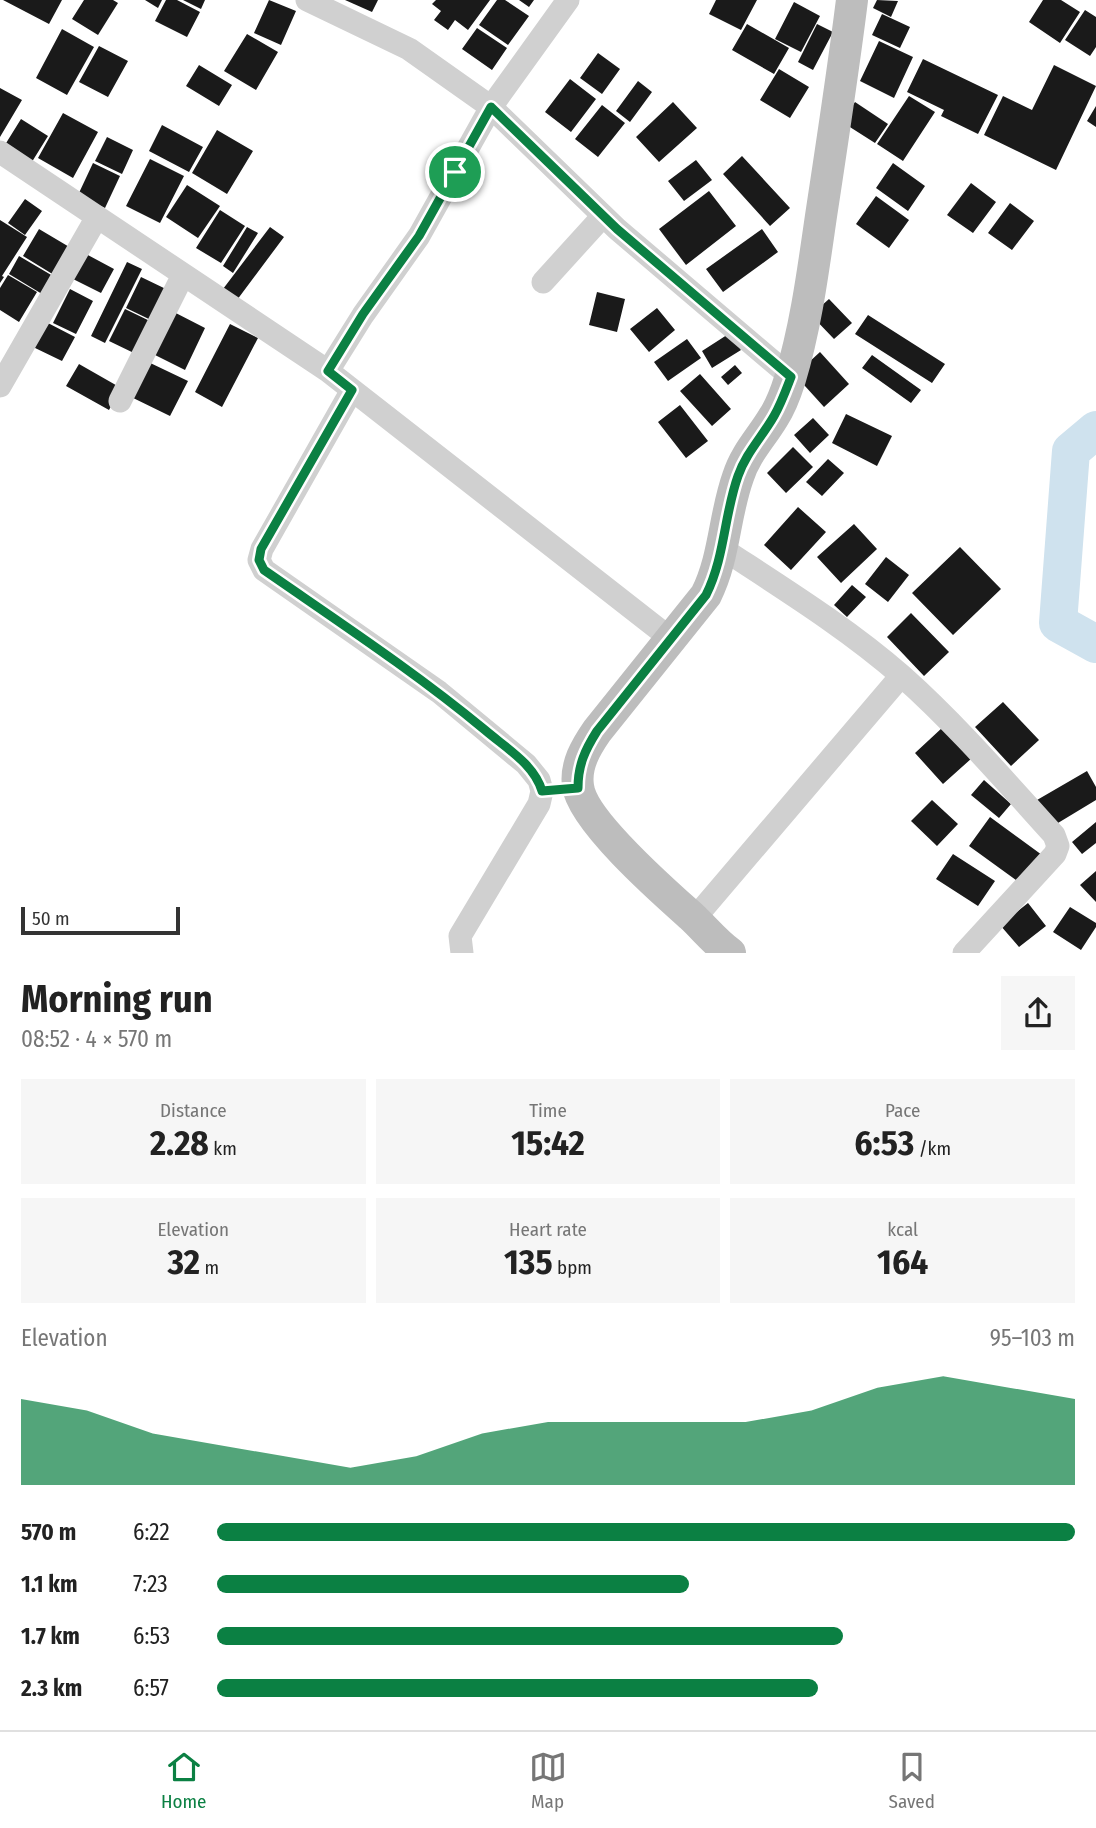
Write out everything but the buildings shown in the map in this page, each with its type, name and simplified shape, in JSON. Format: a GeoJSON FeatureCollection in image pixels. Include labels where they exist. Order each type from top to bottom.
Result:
{"type":"FeatureCollection","features":[{"type":"Feature","properties":{"kind":"street"},"geometry":{"type":"LineString","coordinates":[[307,0],[409,49],[491,107],[603,216],[791,377]]}},
{"type":"Feature","properties":{"kind":"street"},"geometry":{"type":"LineString","coordinates":[[328,371],[363,314],[419,236],[491,107],[568,0]]}},
{"type":"Feature","properties":{"kind":"street"},"geometry":{"type":"LineString","coordinates":[[844,2],[845,64],[803,330],[785,396],[738,475],[727,514],[723,550],[706,595],[584,751],[578,771],[578,788],[607,834],[712,941],[901,676]]}},
{"type":"Feature","properties":{"kind":"street"},"geometry":{"type":"LineString","coordinates":[[0,152],[328,371],[671,639]]}},
{"type":"Feature","properties":{"kind":"street"},"geometry":{"type":"LineString","coordinates":[[543,282],[603,216]]}},
{"type":"Feature","properties":{"kind":"street"},"geometry":{"type":"LineString","coordinates":[[0,386],[97,217]]}},
{"type":"Feature","properties":{"kind":"street"},"geometry":{"type":"LineString","coordinates":[[120,401],[183,275]]}},
{"type":"Feature","properties":{"kind":"street"},"geometry":{"type":"LineString","coordinates":[[352,390],[261,549],[259,560],[264,570],[439,692],[526,764],[539,780],[542,791],[539,804],[460,936],[460,951],[463,953]]}},
{"type":"Feature","properties":{"kind":"street"},"geometry":{"type":"LineString","coordinates":[[723,550],[828,618],[901,676],[971,743],[1054,835],[1058,846],[1055,854],[964,953]]}},
{"type":"Feature","properties":{"kind":"street"},"geometry":{"type":"LineString","coordinates":[[542,791],[578,788]]}},
{"type":"Feature","properties":{"kind":"waterway"},"geometry":{"type":"LineString","coordinates":[[1096,430],[1071,451],[1058,623],[1096,644]]}},
{"type":"Feature","properties":{"kind":"route"},"geometry":{"type":"LineString","coordinates":[[491,107],[617,229],[791,377],[785,396],[738,475],[727,514],[723,550],[706,595],[597,731],[584,751],[578,771],[578,788],[542,791],[539,780],[526,764],[439,692],[264,570],[259,560],[261,549],[352,390],[328,371],[363,314],[419,236],[455,172],[491,107]]}}]}
